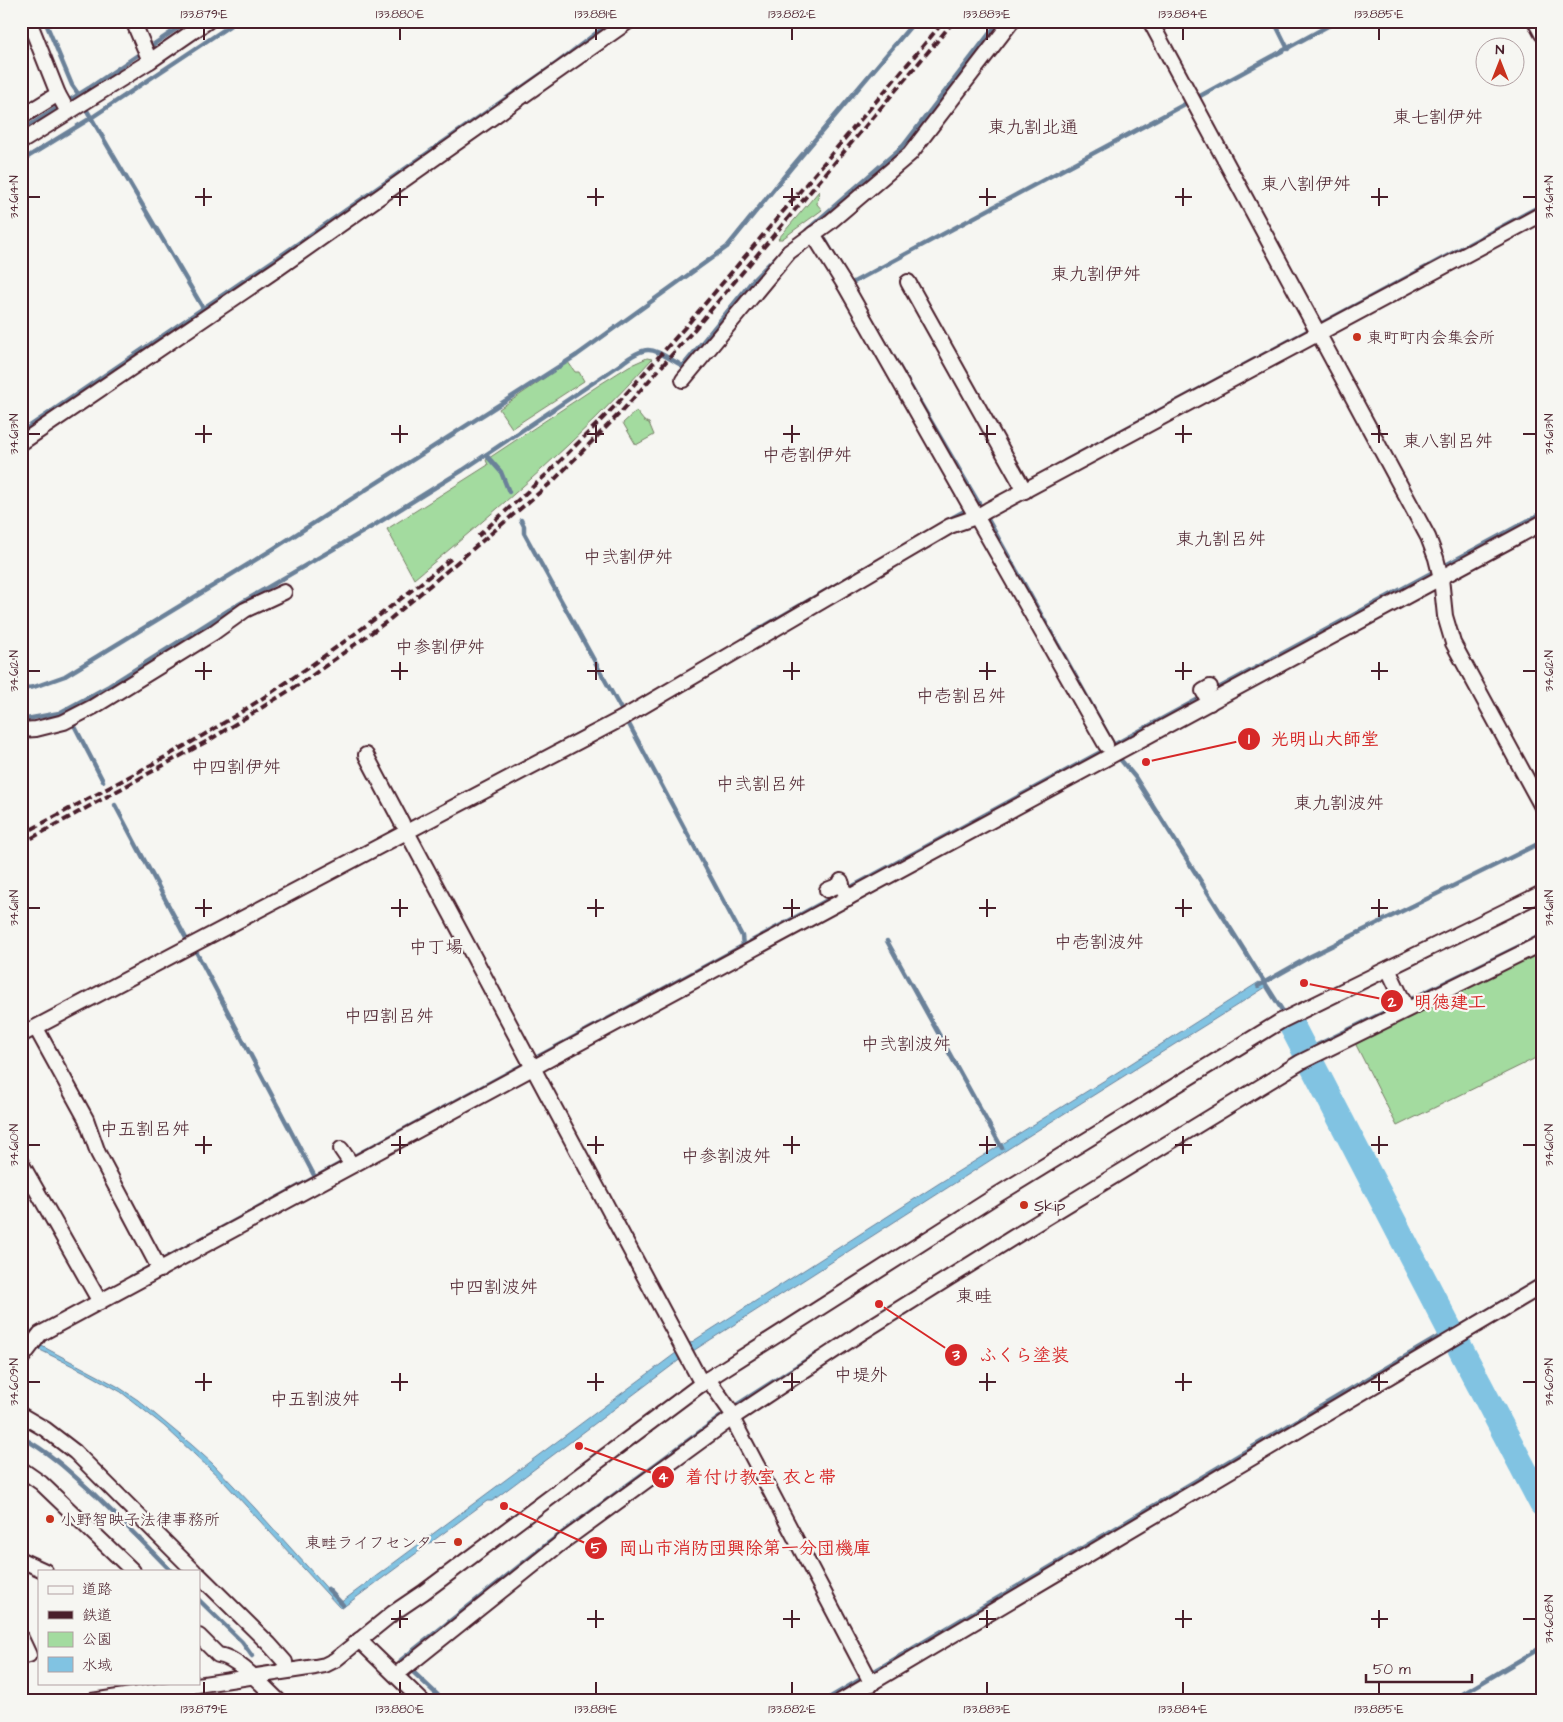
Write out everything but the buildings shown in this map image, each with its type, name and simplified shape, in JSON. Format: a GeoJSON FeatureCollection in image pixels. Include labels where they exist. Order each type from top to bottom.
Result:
{"type":"FeatureCollection","features":[{"type":"Feature","properties":{"kind":"street"},"geometry":{"type":"LineString","coordinates":[[133,21],[147,54]]}},
{"type":"Feature","properties":{"kind":"street"},"geometry":{"type":"LineString","coordinates":[[21,117],[63,103],[208,21]]}},
{"type":"Feature","properties":{"kind":"street"},"geometry":{"type":"LineString","coordinates":[[21,444],[280,267],[629,21]]}},
{"type":"Feature","properties":{"kind":"street"},"geometry":{"type":"LineString","coordinates":[[683,380],[789,252],[818,231],[910,154],[1012,21]]}},
{"type":"Feature","properties":{"kind":"street"},"geometry":{"type":"LineString","coordinates":[[1150,21],[1428,537],[1439,572],[1445,616],[1453,643],[1542,807]]}},
{"type":"Feature","properties":{"kind":"street"},"geometry":{"type":"LineString","coordinates":[[1535,21],[1542,34]]}},
{"type":"Feature","properties":{"kind":"street"},"geometry":{"type":"LineString","coordinates":[[27,25],[63,103]]}},
{"type":"Feature","properties":{"kind":"street"},"geometry":{"type":"LineString","coordinates":[[21,142],[63,103]]}},
{"type":"Feature","properties":{"kind":"street"},"geometry":{"type":"LineString","coordinates":[[21,1035],[193,945],[404,827],[625,716],[950,526],[981,514],[1023,486],[1317,329],[1542,214]]}},
{"type":"Feature","properties":{"kind":"street"},"geometry":{"type":"LineString","coordinates":[[818,231],[846,287],[981,514],[1108,740]]}},
{"type":"Feature","properties":{"kind":"street"},"geometry":{"type":"LineString","coordinates":[[908,282],[1023,486]]}},
{"type":"Feature","properties":{"kind":"street"},"geometry":{"type":"LineString","coordinates":[[27,1348],[40,1334],[97,1298],[347,1158],[642,1004],[844,889],[872,879],[1206,694],[1439,572],[1542,523]]}},
{"type":"Feature","properties":{"kind":"street"},"geometry":{"type":"LineString","coordinates":[[21,730],[36,729],[64,722],[93,707],[213,633],[245,610],[284,592]]}},
{"type":"Feature","properties":{"kind":"street"},"geometry":{"type":"LineString","coordinates":[[366,755],[684,1351],[705,1382],[731,1413],[868,1678]]}},
{"type":"Feature","properties":{"kind":"street"},"geometry":{"type":"LineString","coordinates":[[827,890],[844,889]]}},
{"type":"Feature","properties":{"kind":"street"},"geometry":{"type":"LineString","coordinates":[[92,1701],[161,1687],[182,1694],[219,1681],[325,1665],[335,1660],[359,1640],[705,1382],[997,1195],[1281,1021],[1542,893]]}},
{"type":"Feature","properties":{"kind":"street"},"geometry":{"type":"LineString","coordinates":[[396,1675],[561,1543],[731,1413],[1006,1242],[1309,1058],[1405,1005],[1542,943]]}},
{"type":"Feature","properties":{"kind":"street"},"geometry":{"type":"LineString","coordinates":[[1388,968],[1405,1005]]}},
{"type":"Feature","properties":{"kind":"street"},"geometry":{"type":"LineString","coordinates":[[36,1028],[86,1119],[98,1153],[158,1265]]}},
{"type":"Feature","properties":{"kind":"street"},"geometry":{"type":"LineString","coordinates":[[21,1163],[97,1298]]}},
{"type":"Feature","properties":{"kind":"street"},"geometry":{"type":"LineString","coordinates":[[841,1701],[868,1678],[1542,1286]]}},
{"type":"Feature","properties":{"kind":"street"},"geometry":{"type":"LineString","coordinates":[[21,1415],[45,1428],[75,1452],[193,1570]]}},
{"type":"Feature","properties":{"kind":"street"},"geometry":{"type":"LineString","coordinates":[[21,1469],[41,1483],[132,1570]]}},
{"type":"Feature","properties":{"kind":"street"},"geometry":{"type":"LineString","coordinates":[[21,1560],[43,1570]]}},
{"type":"Feature","properties":{"kind":"street"},"geometry":{"type":"LineString","coordinates":[[200,1576],[285,1662],[286,1672]]}},
{"type":"Feature","properties":{"kind":"street"},"geometry":{"type":"LineString","coordinates":[[200,1637],[225,1665],[223,1676],[219,1681]]}},
{"type":"Feature","properties":{"kind":"street"},"geometry":{"type":"LineString","coordinates":[[21,1638],[29,1655],[21,1657]]}},
{"type":"Feature","properties":{"kind":"street"},"geometry":{"type":"LineString","coordinates":[[359,1640],[422,1701]]}},
{"type":"Feature","properties":{"kind":"street"},"geometry":{"type":"LineString","coordinates":[[218,1655],[232,1660],[279,1701]]}},
{"type":"Feature","properties":{"kind":"green space"},"geometry":{"type":"Polygon","coordinates":[[[819,191],[817,204],[822,210],[782,239],[778,239],[819,191]]]}},
{"type":"Feature","properties":{"kind":"green space"},"geometry":{"type":"Polygon","coordinates":[[[647,358],[652,359],[625,389],[567,446],[414,579],[387,529],[488,465],[486,460],[599,385],[629,366],[647,358]]]}},
{"type":"Feature","properties":{"kind":"green space"},"geometry":{"type":"Polygon","coordinates":[[[568,362],[575,372],[579,372],[584,381],[512,428],[499,409],[568,362]]]}},
{"type":"Feature","properties":{"kind":"green space"},"geometry":{"type":"Polygon","coordinates":[[[636,411],[644,421],[649,423],[654,435],[636,445],[623,423],[636,411]]]}},
{"type":"Feature","properties":{"kind":"green space"},"geometry":{"type":"Polygon","coordinates":[[[1542,950],[1542,1055],[1397,1126],[1354,1041],[1542,950]]]}},
{"type":"Feature","properties":{"kind":"water"},"geometry":{"type":"Polygon","coordinates":[[[1259,982],[1266,987],[1022,1140],[682,1358],[492,1501],[487,1501],[342,1608],[339,1607],[224,1482],[164,1426],[121,1392],[36,1348],[38,1344],[117,1386],[138,1400],[192,1445],[254,1507],[340,1603],[684,1347],[1259,982]]]}},
{"type":"Feature","properties":{"kind":"waterway"},"geometry":{"type":"LineString","coordinates":[[45,21],[72,85],[79,95]]}},
{"type":"Feature","properties":{"kind":"waterway"},"geometry":{"type":"LineString","coordinates":[[21,131],[188,21]]}},
{"type":"Feature","properties":{"kind":"waterway"},"geometry":{"type":"LineString","coordinates":[[21,161],[91,118],[237,21]]}},
{"type":"Feature","properties":{"kind":"waterway"},"geometry":{"type":"LineString","coordinates":[[21,432],[280,256],[557,63],[612,21]]}},
{"type":"Feature","properties":{"kind":"waterway"},"geometry":{"type":"LineString","coordinates":[[21,689],[34,687],[65,676],[270,551],[577,355],[727,247],[915,21]]}},
{"type":"Feature","properties":{"kind":"waterway"},"geometry":{"type":"LineString","coordinates":[[806,231],[903,146],[999,21]]}},
{"type":"Feature","properties":{"kind":"waterway"},"geometry":{"type":"LineString","coordinates":[[1274,21],[1288,49]]}},
{"type":"Feature","properties":{"kind":"waterway"},"geometry":{"type":"LineString","coordinates":[[1200,96],[1337,21]]}},
{"type":"Feature","properties":{"kind":"waterway"},"geometry":{"type":"LineString","coordinates":[[852,283],[1185,104]]}},
{"type":"Feature","properties":{"kind":"waterway"},"geometry":{"type":"LineString","coordinates":[[86,109],[203,308]]}},
{"type":"Feature","properties":{"kind":"waterway"},"geometry":{"type":"LineString","coordinates":[[1065,461],[1542,205]]}},
{"type":"Feature","properties":{"kind":"waterway"},"geometry":{"type":"LineString","coordinates":[[820,231],[981,507],[1115,747]]}},
{"type":"Feature","properties":{"kind":"waterway"},"geometry":{"type":"LineString","coordinates":[[21,720],[59,713],[109,686],[229,610],[373,526],[463,470],[639,352],[652,350],[683,366],[754,279],[779,254]]}},
{"type":"Feature","properties":{"kind":"waterway"},"geometry":{"type":"LineString","coordinates":[[486,455],[501,472],[509,492]]}},
{"type":"Feature","properties":{"kind":"waterway"},"geometry":{"type":"LineString","coordinates":[[948,520],[968,509]]}},
{"type":"Feature","properties":{"kind":"waterway"},"geometry":{"type":"LineString","coordinates":[[1213,691],[1542,513]]}},
{"type":"Feature","properties":{"kind":"waterway"},"geometry":{"type":"LineString","coordinates":[[521,520],[524,526],[524,533],[622,711],[742,936],[743,946]]}},
{"type":"Feature","properties":{"kind":"waterway"},"geometry":{"type":"LineString","coordinates":[[743,640],[874,563]]}},
{"type":"Feature","properties":{"kind":"waterway"},"geometry":{"type":"LineString","coordinates":[[131,1277],[1204,696]]}},
{"type":"Feature","properties":{"kind":"waterway"},"geometry":{"type":"LineString","coordinates":[[73,723],[103,781]]}},
{"type":"Feature","properties":{"kind":"waterway"},"geometry":{"type":"LineString","coordinates":[[554,747],[584,731]]}},
{"type":"Feature","properties":{"kind":"waterway"},"geometry":{"type":"LineString","coordinates":[[1120,759],[1135,777],[1282,1010]]}},
{"type":"Feature","properties":{"kind":"waterway"},"geometry":{"type":"LineString","coordinates":[[115,805],[188,942]]}},
{"type":"Feature","properties":{"kind":"waterway"},"geometry":{"type":"LineString","coordinates":[[1258,986],[1311,956],[1542,842]]}},
{"type":"Feature","properties":{"kind":"waterway"},"geometry":{"type":"LineString","coordinates":[[1293,1059],[1305,1051],[1542,935]]}},
{"type":"Feature","properties":{"kind":"waterway"},"geometry":{"type":"LineString","coordinates":[[887,941],[1002,1148]]}},
{"type":"Feature","properties":{"kind":"waterway"},"geometry":{"type":"LineString","coordinates":[[193,946],[315,1177]]}},
{"type":"Feature","properties":{"kind":"waterway"},"geometry":{"type":"LineString","coordinates":[[1292,1026],[1452,1334]]}},
{"type":"Feature","properties":{"kind":"waterway"},"geometry":{"type":"LineString","coordinates":[[1451,1332],[1542,1278]]}},
{"type":"Feature","properties":{"kind":"waterway"},"geometry":{"type":"LineString","coordinates":[[24,1338],[39,1327]]}},
{"type":"Feature","properties":{"kind":"waterway"},"geometry":{"type":"LineString","coordinates":[[824,1701],[1450,1330]]}},
{"type":"Feature","properties":{"kind":"waterway"},"geometry":{"type":"LineString","coordinates":[[21,1337],[30,1342]]}},
{"type":"Feature","properties":{"kind":"waterway"},"geometry":{"type":"LineString","coordinates":[[1458,1344],[1542,1504]]}},
{"type":"Feature","properties":{"kind":"waterway"},"geometry":{"type":"LineString","coordinates":[[404,1663],[401,1660],[547,1544],[735,1406],[816,1354]]}},
{"type":"Feature","properties":{"kind":"waterway"},"geometry":{"type":"LineString","coordinates":[[21,1437],[51,1456],[94,1494],[170,1570]]}},
{"type":"Feature","properties":{"kind":"waterway"},"geometry":{"type":"LineString","coordinates":[[328,1589],[343,1605]]}},
{"type":"Feature","properties":{"kind":"waterway"},"geometry":{"type":"LineString","coordinates":[[200,1601],[242,1642],[252,1656]]}},
{"type":"Feature","properties":{"kind":"waterway"},"geometry":{"type":"LineString","coordinates":[[1451,1701],[1542,1647]]}},
{"type":"Feature","properties":{"kind":"waterway"},"geometry":{"type":"LineString","coordinates":[[411,1670],[444,1701]]}},
{"type":"Feature","properties":{"kind":"waterway"},"geometry":{"type":"LineString","coordinates":[[296,1698],[299,1701]]}},
{"type":"Feature","properties":{"kind":"railway"},"geometry":{"type":"LineString","coordinates":[[478,536],[547,474],[615,406],[687,325],[944,21]]}},
{"type":"Feature","properties":{"kind":"railway"},"geometry":{"type":"LineString","coordinates":[[21,844],[211,739],[303,682],[389,620],[553,481],[622,411],[693,331],[954,21]]}},
{"type":"Feature","properties":{"kind":"railway"},"geometry":{"type":"LineString","coordinates":[[21,835],[207,733],[271,693],[333,650],[453,557]]}},
{"type":"Feature","properties":{"kind":"place","name":"東町町内会集会所"},"geometry":{"type":"Point","coordinates":[1357,337]}},
{"type":"Feature","properties":{"kind":"place","name":"光明山大師堂"},"geometry":{"type":"Point","coordinates":[1146,762]}},
{"type":"Feature","properties":{"kind":"place","name":"明徳建工"},"geometry":{"type":"Point","coordinates":[1304,983]}},
{"type":"Feature","properties":{"kind":"place","name":"Skip"},"geometry":{"type":"Point","coordinates":[1024,1205]}},
{"type":"Feature","properties":{"kind":"place","name":"ふくら塗装"},"geometry":{"type":"Point","coordinates":[879,1304]}},
{"type":"Feature","properties":{"kind":"place","name":"着付け教室 衣と帯"},"geometry":{"type":"Point","coordinates":[579,1446]}},
{"type":"Feature","properties":{"kind":"place","name":"岡山市消防団興除第一分団機庫"},"geometry":{"type":"Point","coordinates":[504,1506]}},
{"type":"Feature","properties":{"kind":"place","name":"小野智映子法律事務所"},"geometry":{"type":"Point","coordinates":[50,1519]}},
{"type":"Feature","properties":{"kind":"place","name":"東畦ライフセンター"},"geometry":{"type":"Point","coordinates":[458,1542]}},
{"type":"Feature","properties":{"kind":"district","name":"東七割伊舛"},"geometry":{"type":"Point","coordinates":[1438,117]}},
{"type":"Feature","properties":{"kind":"district","name":"東九割北通"},"geometry":{"type":"Point","coordinates":[1033,127]}},
{"type":"Feature","properties":{"kind":"district","name":"東八割伊舛"},"geometry":{"type":"Point","coordinates":[1306,184]}},
{"type":"Feature","properties":{"kind":"district","name":"東九割伊舛"},"geometry":{"type":"Point","coordinates":[1096,274]}},
{"type":"Feature","properties":{"kind":"district","name":"東八割呂舛"},"geometry":{"type":"Point","coordinates":[1448,441]}},
{"type":"Feature","properties":{"kind":"district","name":"中壱割伊舛"},"geometry":{"type":"Point","coordinates":[807,455]}},
{"type":"Feature","properties":{"kind":"district","name":"東九割呂舛"},"geometry":{"type":"Point","coordinates":[1221,539]}},
{"type":"Feature","properties":{"kind":"district","name":"中弐割伊舛"},"geometry":{"type":"Point","coordinates":[628,557]}},
{"type":"Feature","properties":{"kind":"district","name":"中参割伊舛"},"geometry":{"type":"Point","coordinates":[440,647]}},
{"type":"Feature","properties":{"kind":"district","name":"中壱割呂舛"},"geometry":{"type":"Point","coordinates":[961,696]}},
{"type":"Feature","properties":{"kind":"district","name":"中四割伊舛"},"geometry":{"type":"Point","coordinates":[236,767]}},
{"type":"Feature","properties":{"kind":"district","name":"中弐割呂舛"},"geometry":{"type":"Point","coordinates":[761,784]}},
{"type":"Feature","properties":{"kind":"district","name":"東九割波舛"},"geometry":{"type":"Point","coordinates":[1339,803]}},
{"type":"Feature","properties":{"kind":"district","name":"中壱割波舛"},"geometry":{"type":"Point","coordinates":[1099,942]}},
{"type":"Feature","properties":{"kind":"district","name":"中丁場"},"geometry":{"type":"Point","coordinates":[436,947]}},
{"type":"Feature","properties":{"kind":"district","name":"中四割呂舛"},"geometry":{"type":"Point","coordinates":[389,1016]}},
{"type":"Feature","properties":{"kind":"district","name":"中弐割波舛"},"geometry":{"type":"Point","coordinates":[906,1044]}},
{"type":"Feature","properties":{"kind":"district","name":"中五割呂舛"},"geometry":{"type":"Point","coordinates":[145,1129]}},
{"type":"Feature","properties":{"kind":"district","name":"中参割波舛"},"geometry":{"type":"Point","coordinates":[726,1156]}},
{"type":"Feature","properties":{"kind":"district","name":"中四割波舛"},"geometry":{"type":"Point","coordinates":[493,1287]}},
{"type":"Feature","properties":{"kind":"district","name":"東畦"},"geometry":{"type":"Point","coordinates":[974,1296]}},
{"type":"Feature","properties":{"kind":"district","name":"中堤外"},"geometry":{"type":"Point","coordinates":[861,1375]}},
{"type":"Feature","properties":{"kind":"district","name":"中五割波舛"},"geometry":{"type":"Point","coordinates":[315,1399]}}]}
